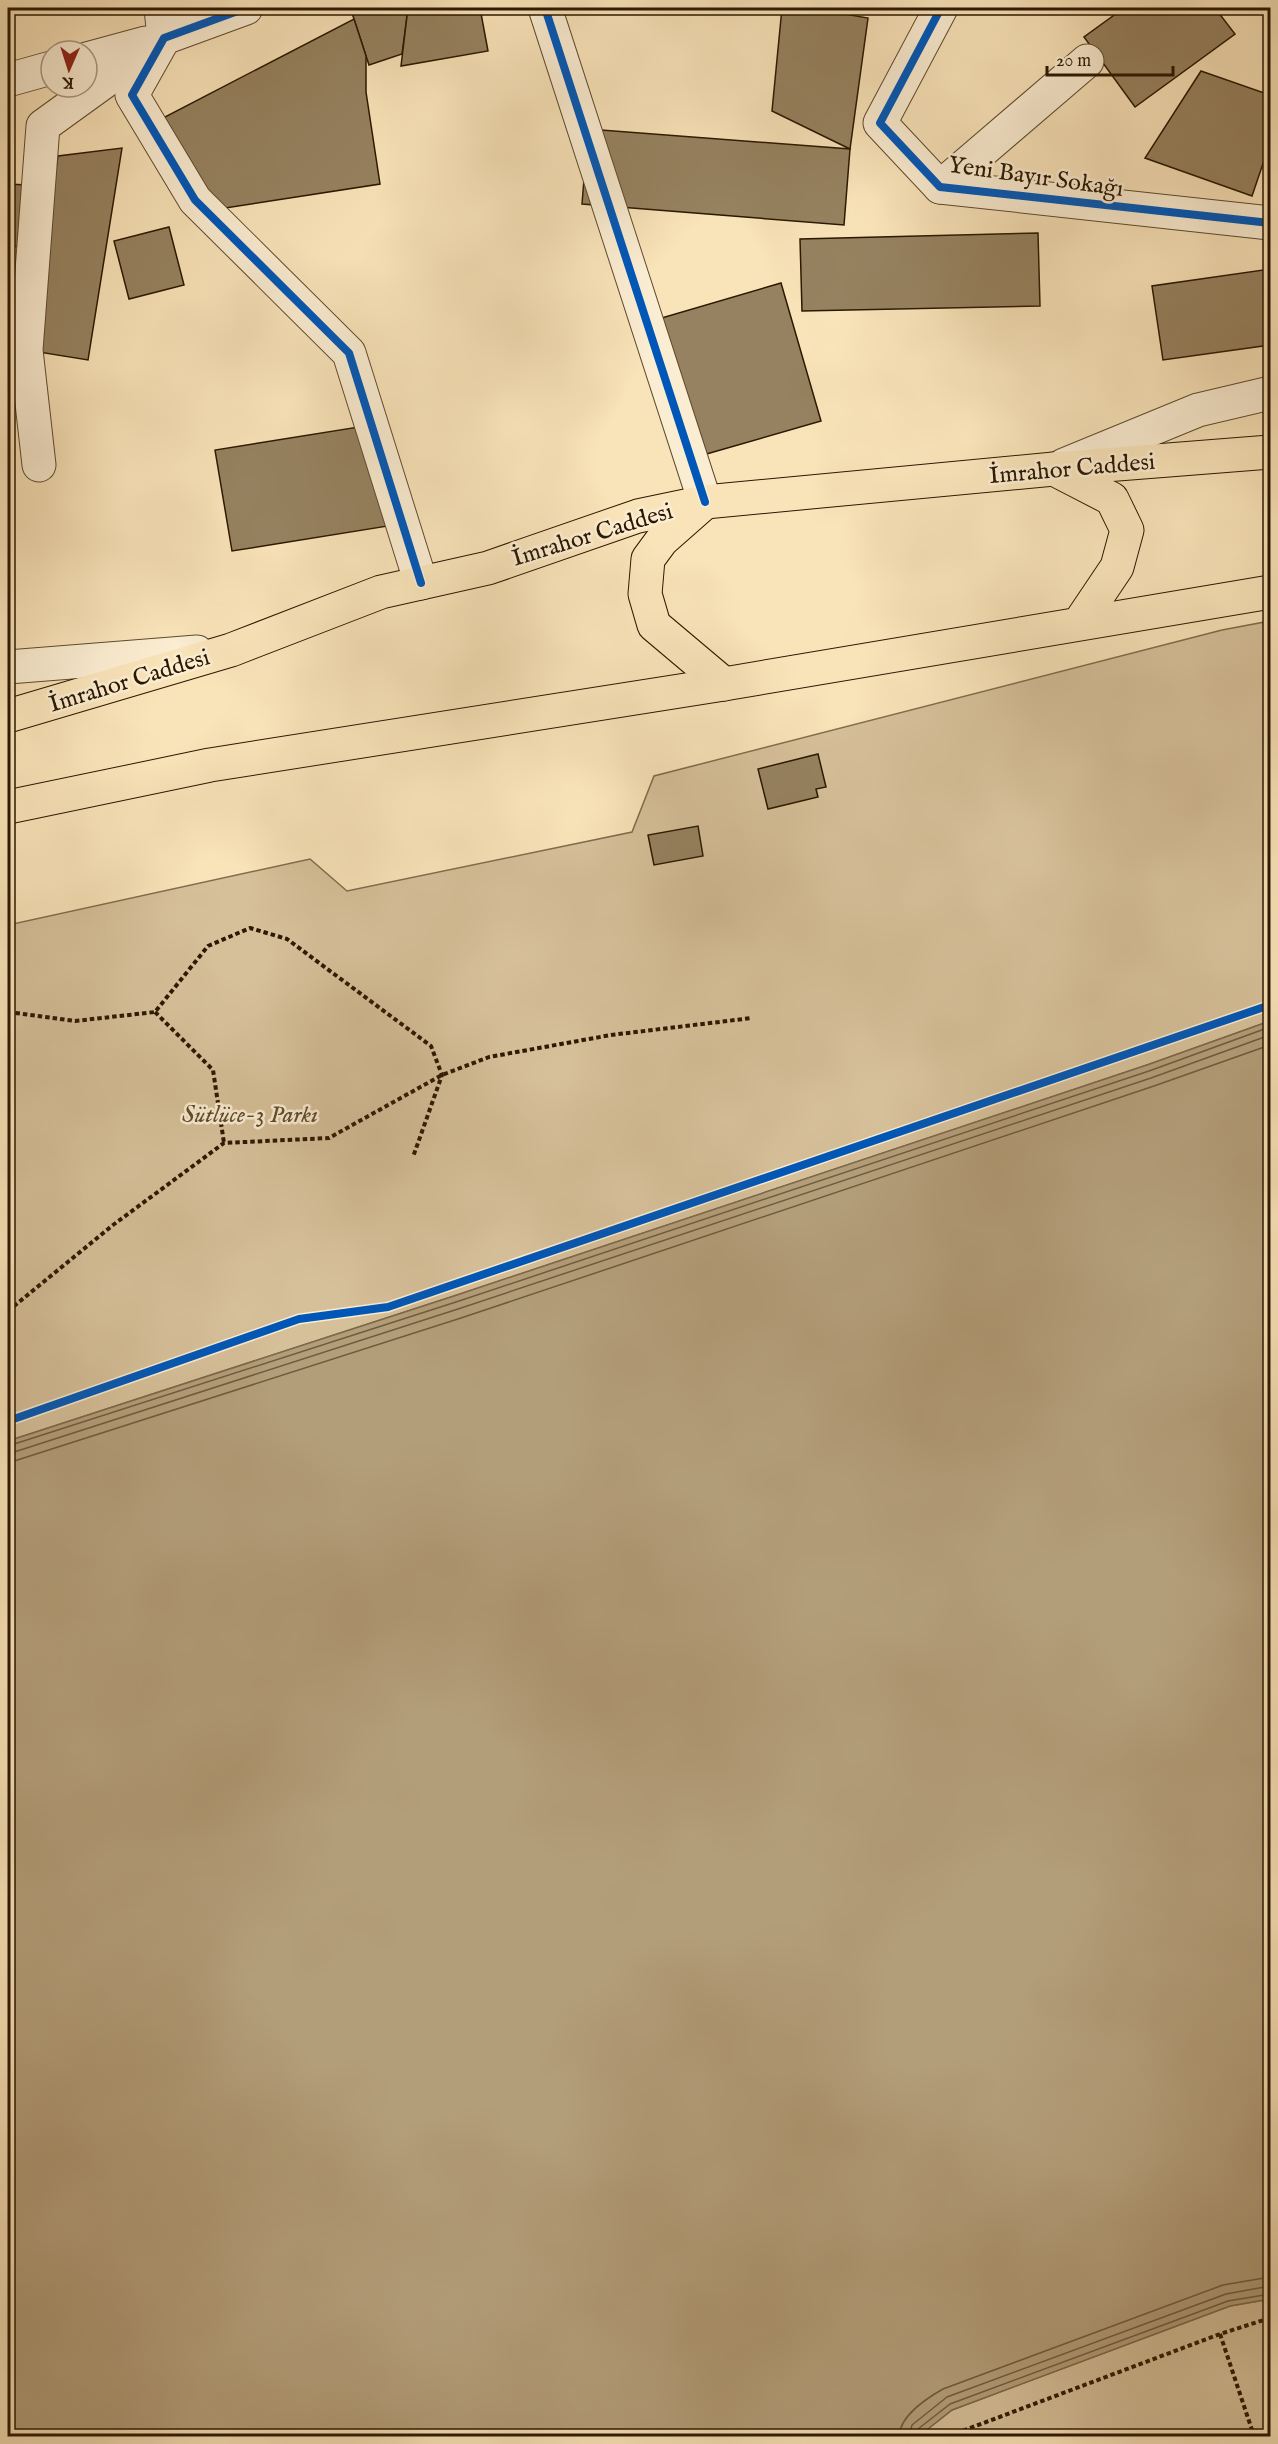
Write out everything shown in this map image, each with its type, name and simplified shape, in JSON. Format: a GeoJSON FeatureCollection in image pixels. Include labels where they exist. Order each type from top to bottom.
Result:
{"type":"FeatureCollection","features":[{"type":"Feature","properties":{"kind":"main road","name":"İmrahor Caddesi"},"geometry":{"type":"LineString","coordinates":[[8,716],[231,650],[381,592],[488,568],[638,516],[705,502],[1054,469],[1270,452]]}},
{"type":"Feature","properties":{"kind":"main road"},"geometry":{"type":"LineString","coordinates":[[1054,469],[1112,498],[1127,530],[1117,567],[1080,622]]}},
{"type":"Feature","properties":{"kind":"main road"},"geometry":{"type":"LineString","coordinates":[[705,502],[662,540],[648,559],[645,594],[654,625],[724,684]]}},
{"type":"Feature","properties":{"kind":"main road"},"geometry":{"type":"LineString","coordinates":[[8,807],[210,765],[724,684],[1080,622],[1270,592]]}},
{"type":"Feature","properties":{"kind":"street"},"geometry":{"type":"LineString","coordinates":[[99,53],[162,23],[246,8]]}},
{"type":"Feature","properties":{"kind":"street","name":"Yeni Bayır Sokağı"},"geometry":{"type":"LineString","coordinates":[[941,8],[880,123],[940,187],[1270,223]]}},
{"type":"Feature","properties":{"kind":"street"},"geometry":{"type":"LineString","coordinates":[[550,9],[705,502]]}},
{"type":"Feature","properties":{"kind":"street"},"geometry":{"type":"LineString","coordinates":[[39,465],[26,350],[43,126],[162,23]]}},
{"type":"Feature","properties":{"kind":"street"},"geometry":{"type":"LineString","coordinates":[[162,23],[132,95],[195,200],[349,353],[421,583]]}},
{"type":"Feature","properties":{"kind":"street"},"geometry":{"type":"LineString","coordinates":[[940,187],[1087,61]]}},
{"type":"Feature","properties":{"kind":"street"},"geometry":{"type":"LineString","coordinates":[[8,80],[39,71]]}},
{"type":"Feature","properties":{"kind":"street"},"geometry":{"type":"LineString","coordinates":[[1054,469],[1198,410],[1270,393]]}},
{"type":"Feature","properties":{"kind":"street"},"geometry":{"type":"LineString","coordinates":[[8,668],[231,650]]}},
{"type":"Feature","properties":{"kind":"path"},"geometry":{"type":"LineString","coordinates":[[8,1012],[75,1021],[155,1012],[208,946],[250,928],[287,939],[431,1046],[442,1075],[413,1157]]}},
{"type":"Feature","properties":{"kind":"path"},"geometry":{"type":"LineString","coordinates":[[155,1012],[213,1070],[224,1143]]}},
{"type":"Feature","properties":{"kind":"path"},"geometry":{"type":"LineString","coordinates":[[8,1311],[113,1225],[224,1143],[328,1138],[442,1075],[500,1055],[611,1035],[752,1018]]}},
{"type":"Feature","properties":{"kind":"path"},"geometry":{"type":"LineString","coordinates":[[949,2436],[1220,2334],[1270,2318]]}},
{"type":"Feature","properties":{"kind":"path"},"geometry":{"type":"LineString","coordinates":[[1220,2334],[1254,2436]]}},
{"type":"Feature","properties":{"kind":"green space","name":"Sütlüce-3 Parkı"},"geometry":{"type":"Polygon","coordinates":[[[1270,621],[1270,1021],[1147,1065],[454,1296],[8,1441],[8,925],[310,859],[347,891],[632,832],[654,776],[1222,630],[1270,621]]]}},
{"type":"Feature","properties":{"kind":"green space"},"geometry":{"type":"Polygon","coordinates":[[[1270,2299],[1270,2436],[919,2436],[952,2410],[1230,2306],[1270,2299]]]}},
{"type":"Feature","properties":{"kind":"water"},"geometry":{"type":"Polygon","coordinates":[[[1270,1021],[1270,2299],[1230,2306],[952,2410],[919,2436],[8,2436],[8,1441],[454,1296],[1147,1065],[1270,1021]]]}},
{"type":"Feature","properties":{"kind":"building"},"geometry":{"type":"Polygon","coordinates":[[[369,8],[408,8],[402,54],[369,65],[352,13],[369,8]]]}},
{"type":"Feature","properties":{"kind":"building"},"geometry":{"type":"Polygon","coordinates":[[[408,8],[480,8],[488,51],[401,66],[408,8]]]}},
{"type":"Feature","properties":{"kind":"building"},"geometry":{"type":"Polygon","coordinates":[[[782,8],[810,8],[868,18],[850,149],[772,111],[782,8]]]}},
{"type":"Feature","properties":{"kind":"building"},"geometry":{"type":"Polygon","coordinates":[[[1124,8],[1215,8],[1235,34],[1135,107],[1084,37],[1124,8]]]}},
{"type":"Feature","properties":{"kind":"building"},"geometry":{"type":"Polygon","coordinates":[[[354,19],[366,56],[366,92],[380,184],[206,211],[161,119],[354,19]]]}},
{"type":"Feature","properties":{"kind":"building"},"geometry":{"type":"Polygon","coordinates":[[[1201,71],[1270,95],[1270,143],[1252,196],[1145,158],[1201,71]]]}},
{"type":"Feature","properties":{"kind":"building"},"geometry":{"type":"Polygon","coordinates":[[[588,129],[850,149],[844,225],[582,204],[588,129]]]}},
{"type":"Feature","properties":{"kind":"building"},"geometry":{"type":"Polygon","coordinates":[[[122,148],[88,360],[26,350],[58,156],[122,148]]]}},
{"type":"Feature","properties":{"kind":"building"},"geometry":{"type":"Polygon","coordinates":[[[8,184],[26,185],[22,247],[8,246],[8,184]]]}},
{"type":"Feature","properties":{"kind":"building"},"geometry":{"type":"Polygon","coordinates":[[[169,227],[184,285],[129,299],[114,241],[169,227]]]}},
{"type":"Feature","properties":{"kind":"building"},"geometry":{"type":"Polygon","coordinates":[[[1038,233],[1040,306],[802,311],[800,239],[1038,233]]]}},
{"type":"Feature","properties":{"kind":"building"},"geometry":{"type":"Polygon","coordinates":[[[1270,269],[1270,345],[1163,360],[1152,286],[1270,269]]]}},
{"type":"Feature","properties":{"kind":"building"},"geometry":{"type":"Polygon","coordinates":[[[781,283],[821,421],[689,459],[648,322],[781,283]]]}},
{"type":"Feature","properties":{"kind":"building"},"geometry":{"type":"Polygon","coordinates":[[[17,286],[26,350],[8,353],[8,288],[17,286]]]}},
{"type":"Feature","properties":{"kind":"building"},"geometry":{"type":"Polygon","coordinates":[[[371,425],[388,526],[232,551],[215,450],[371,425]]]}},
{"type":"Feature","properties":{"kind":"building"},"geometry":{"type":"Polygon","coordinates":[[[818,754],[826,787],[816,789],[818,797],[768,809],[758,769],[818,754]]]}},
{"type":"Feature","properties":{"kind":"building"},"geometry":{"type":"Polygon","coordinates":[[[698,826],[703,856],[654,865],[648,835],[698,826]]]}},
{"type":"Feature","properties":{"kind":"cycle path"},"geometry":{"type":"LineString","coordinates":[[246,8],[164,38],[132,95],[195,200],[349,353],[421,583]]}},
{"type":"Feature","properties":{"kind":"cycle path"},"geometry":{"type":"LineString","coordinates":[[545,8],[705,502]]}},
{"type":"Feature","properties":{"kind":"cycle path"},"geometry":{"type":"LineString","coordinates":[[941,8],[880,123],[940,187],[1270,223]]}},
{"type":"Feature","properties":{"kind":"cycle path"},"geometry":{"type":"LineString","coordinates":[[8,1421],[299,1319],[388,1307],[1270,1005]]}}]}
